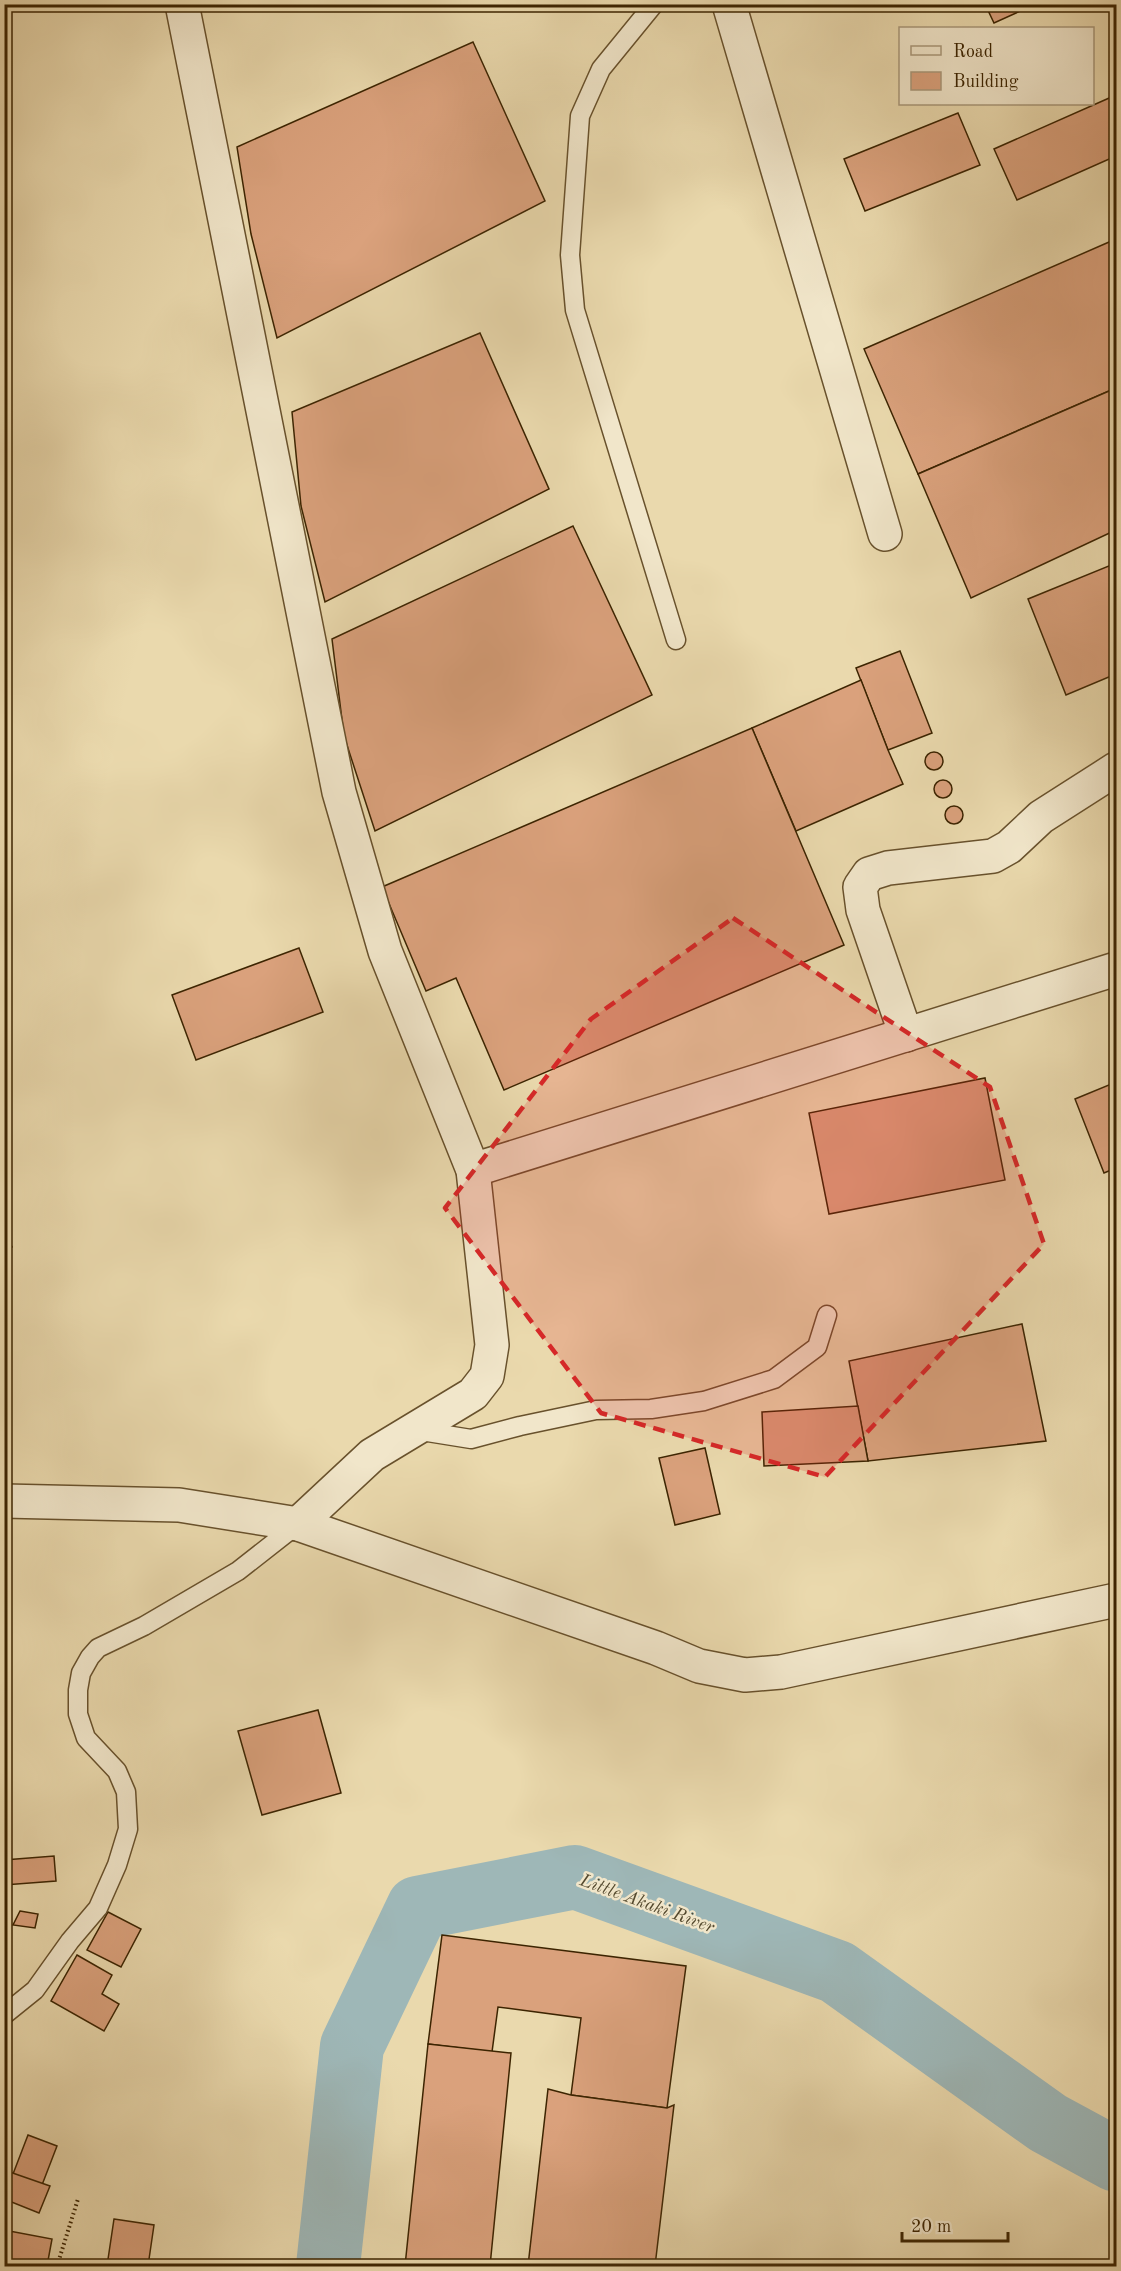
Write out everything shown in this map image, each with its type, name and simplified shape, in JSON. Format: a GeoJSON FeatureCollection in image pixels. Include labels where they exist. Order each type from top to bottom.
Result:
{"type":"FeatureCollection","features":[{"type":"Feature","properties":{"kind":"street"},"geometry":{"type":"LineString","coordinates":[[182,4],[339,792],[385,951],[473,1170],[492,1345],[487,1376],[473,1394],[372,1455],[298,1524]]}},
{"type":"Feature","properties":{"kind":"street"},"geometry":{"type":"LineString","coordinates":[[729,4],[885,534]]}},
{"type":"Feature","properties":{"kind":"street"},"geometry":{"type":"LineString","coordinates":[[906,1035],[862,910],[860,886],[869,874],[888,868],[993,856],[1009,847],[1041,817],[1116,769]]}},
{"type":"Feature","properties":{"kind":"street"},"geometry":{"type":"LineString","coordinates":[[473,1170],[1116,969]]}},
{"type":"Feature","properties":{"kind":"street"},"geometry":{"type":"LineString","coordinates":[[4,1501],[179,1505],[298,1524],[656,1648],[699,1666],[745,1675],[781,1672],[1116,1600]]}},
{"type":"Feature","properties":{"kind":"lane"},"geometry":{"type":"LineString","coordinates":[[654,4],[601,69],[580,116],[570,255],[575,310],[676,640]]}},
{"type":"Feature","properties":{"kind":"lane"},"geometry":{"type":"LineString","coordinates":[[413,1430],[471,1439],[596,1410],[651,1409],[704,1401],[774,1378],[817,1347],[827,1315]]}},
{"type":"Feature","properties":{"kind":"lane"},"geometry":{"type":"LineString","coordinates":[[4,2015],[35,1990],[70,1941],[98,1908],[117,1865],[128,1829],[126,1792],[117,1771],[86,1738],[78,1714],[81,1672],[98,1648],[144,1626],[238,1571],[298,1524]]}},
{"type":"Feature","properties":{"kind":"path"},"geometry":{"type":"LineString","coordinates":[[57,2266],[78,2199]]}},
{"type":"Feature","properties":{"kind":"highlighted area"},"geometry":{"type":"Polygon","coordinates":[[[733,918],[990,1087],[1044,1244],[825,1477],[601,1413],[445,1208],[591,1019],[733,918]]]}},
{"type":"Feature","properties":{"kind":"building"},"geometry":{"type":"Polygon","coordinates":[[[985,4],[1036,4],[994,23],[985,4]]]}},
{"type":"Feature","properties":{"kind":"building"},"geometry":{"type":"Polygon","coordinates":[[[473,42],[545,201],[277,338],[251,234],[237,147],[473,42]]]}},
{"type":"Feature","properties":{"kind":"building"},"geometry":{"type":"Polygon","coordinates":[[[1116,95],[1116,156],[1017,200],[994,149],[1116,95]]]}},
{"type":"Feature","properties":{"kind":"building"},"geometry":{"type":"Polygon","coordinates":[[[958,113],[980,165],[865,211],[844,159],[958,113]]]}},
{"type":"Feature","properties":{"kind":"building"},"geometry":{"type":"Polygon","coordinates":[[[1116,239],[1116,388],[918,474],[864,349],[1116,239]]]}},
{"type":"Feature","properties":{"kind":"building"},"geometry":{"type":"Polygon","coordinates":[[[480,333],[549,489],[325,602],[301,506],[292,412],[480,333]]]}},
{"type":"Feature","properties":{"kind":"building"},"geometry":{"type":"Polygon","coordinates":[[[1116,388],[1116,530],[971,598],[918,474],[1116,388]]]}},
{"type":"Feature","properties":{"kind":"building"},"geometry":{"type":"Polygon","coordinates":[[[573,526],[652,695],[375,831],[344,736],[332,639],[573,526]]]}},
{"type":"Feature","properties":{"kind":"building"},"geometry":{"type":"Polygon","coordinates":[[[1116,563],[1116,674],[1066,695],[1028,599],[1116,563]]]}},
{"type":"Feature","properties":{"kind":"building"},"geometry":{"type":"Polygon","coordinates":[[[900,651],[932,733],[888,750],[856,668],[900,651]]]}},
{"type":"Feature","properties":{"kind":"building"},"geometry":{"type":"Polygon","coordinates":[[[861,680],[903,784],[796,831],[752,728],[861,680]]]}},
{"type":"Feature","properties":{"kind":"building"},"geometry":{"type":"Polygon","coordinates":[[[752,728],[844,945],[504,1090],[456,978],[426,991],[382,887],[752,728]]]}},
{"type":"Feature","properties":{"kind":"building"},"geometry":{"type":"Polygon","coordinates":[[[934,752],[940,755],[943,761],[940,767],[934,770],[928,767],[925,761],[928,755],[934,752]]]}},
{"type":"Feature","properties":{"kind":"building"},"geometry":{"type":"Polygon","coordinates":[[[939,780],[947,780],[952,785],[950,796],[939,798],[934,793],[934,785],[939,780]]]}},
{"type":"Feature","properties":{"kind":"building"},"geometry":{"type":"Polygon","coordinates":[[[950,806],[958,806],[963,811],[961,822],[950,824],[945,819],[945,811],[950,806]]]}},
{"type":"Feature","properties":{"kind":"building"},"geometry":{"type":"Polygon","coordinates":[[[299,948],[323,1012],[196,1060],[172,995],[299,948]]]}},
{"type":"Feature","properties":{"kind":"building"},"geometry":{"type":"Polygon","coordinates":[[[985,1078],[1005,1180],[829,1214],[809,1113],[985,1078]]]}},
{"type":"Feature","properties":{"kind":"building"},"geometry":{"type":"Polygon","coordinates":[[[1116,1082],[1116,1168],[1104,1173],[1075,1099],[1116,1082]]]}},
{"type":"Feature","properties":{"kind":"building"},"geometry":{"type":"Polygon","coordinates":[[[4,1231],[12,1247],[4,1251],[4,1231]]]}},
{"type":"Feature","properties":{"kind":"building"},"geometry":{"type":"Polygon","coordinates":[[[1022,1324],[1046,1441],[868,1461],[849,1361],[1022,1324]]]}},
{"type":"Feature","properties":{"kind":"building"},"geometry":{"type":"Polygon","coordinates":[[[858,1406],[868,1461],[764,1466],[762,1412],[858,1406]]]}},
{"type":"Feature","properties":{"kind":"building"},"geometry":{"type":"Polygon","coordinates":[[[705,1448],[720,1514],[675,1525],[659,1458],[705,1448]]]}},
{"type":"Feature","properties":{"kind":"building"},"geometry":{"type":"Polygon","coordinates":[[[318,1710],[341,1793],[262,1815],[238,1731],[318,1710]]]}},
{"type":"Feature","properties":{"kind":"building"},"geometry":{"type":"Polygon","coordinates":[[[54,1856],[56,1881],[4,1885],[4,1860],[54,1856]]]}},
{"type":"Feature","properties":{"kind":"building"},"geometry":{"type":"Polygon","coordinates":[[[20,1911],[38,1914],[35,1928],[13,1925],[20,1911]]]}},
{"type":"Feature","properties":{"kind":"building"},"geometry":{"type":"Polygon","coordinates":[[[108,1912],[141,1929],[121,1967],[87,1950],[108,1912]]]}},
{"type":"Feature","properties":{"kind":"building"},"geometry":{"type":"Polygon","coordinates":[[[442,1935],[686,1966],[667,2108],[571,2095],[581,2018],[498,2007],[492,2052],[428,2044],[442,1935]]]}},
{"type":"Feature","properties":{"kind":"building"},"geometry":{"type":"Polygon","coordinates":[[[77,1955],[112,1975],[102,1994],[119,2004],[104,2031],[51,2001],[77,1955]]]}},
{"type":"Feature","properties":{"kind":"building"},"geometry":{"type":"Polygon","coordinates":[[[428,2044],[511,2053],[490,2266],[405,2266],[428,2044]]]}},
{"type":"Feature","properties":{"kind":"building"},"geometry":{"type":"Polygon","coordinates":[[[548,2089],[571,2095],[667,2108],[674,2105],[655,2266],[528,2266],[548,2089]]]}},
{"type":"Feature","properties":{"kind":"building"},"geometry":{"type":"Polygon","coordinates":[[[28,2135],[57,2146],[42,2185],[13,2174],[28,2135]]]}},
{"type":"Feature","properties":{"kind":"building"},"geometry":{"type":"Polygon","coordinates":[[[4,2170],[50,2186],[39,2213],[4,2199],[4,2170]]]}},
{"type":"Feature","properties":{"kind":"building"},"geometry":{"type":"Polygon","coordinates":[[[114,2219],[154,2225],[148,2266],[107,2266],[114,2219]]]}},
{"type":"Feature","properties":{"kind":"building"},"geometry":{"type":"Polygon","coordinates":[[[4,2230],[52,2239],[47,2266],[4,2266],[4,2230]]]}},
{"type":"Feature","properties":{"kind":"waterway","name":"Little Akaki River"},"geometry":{"type":"LineString","coordinates":[[328,2266],[352,2046],[418,1908],[575,1877],[837,1972],[1048,2123],[1116,2160]]}}]}
